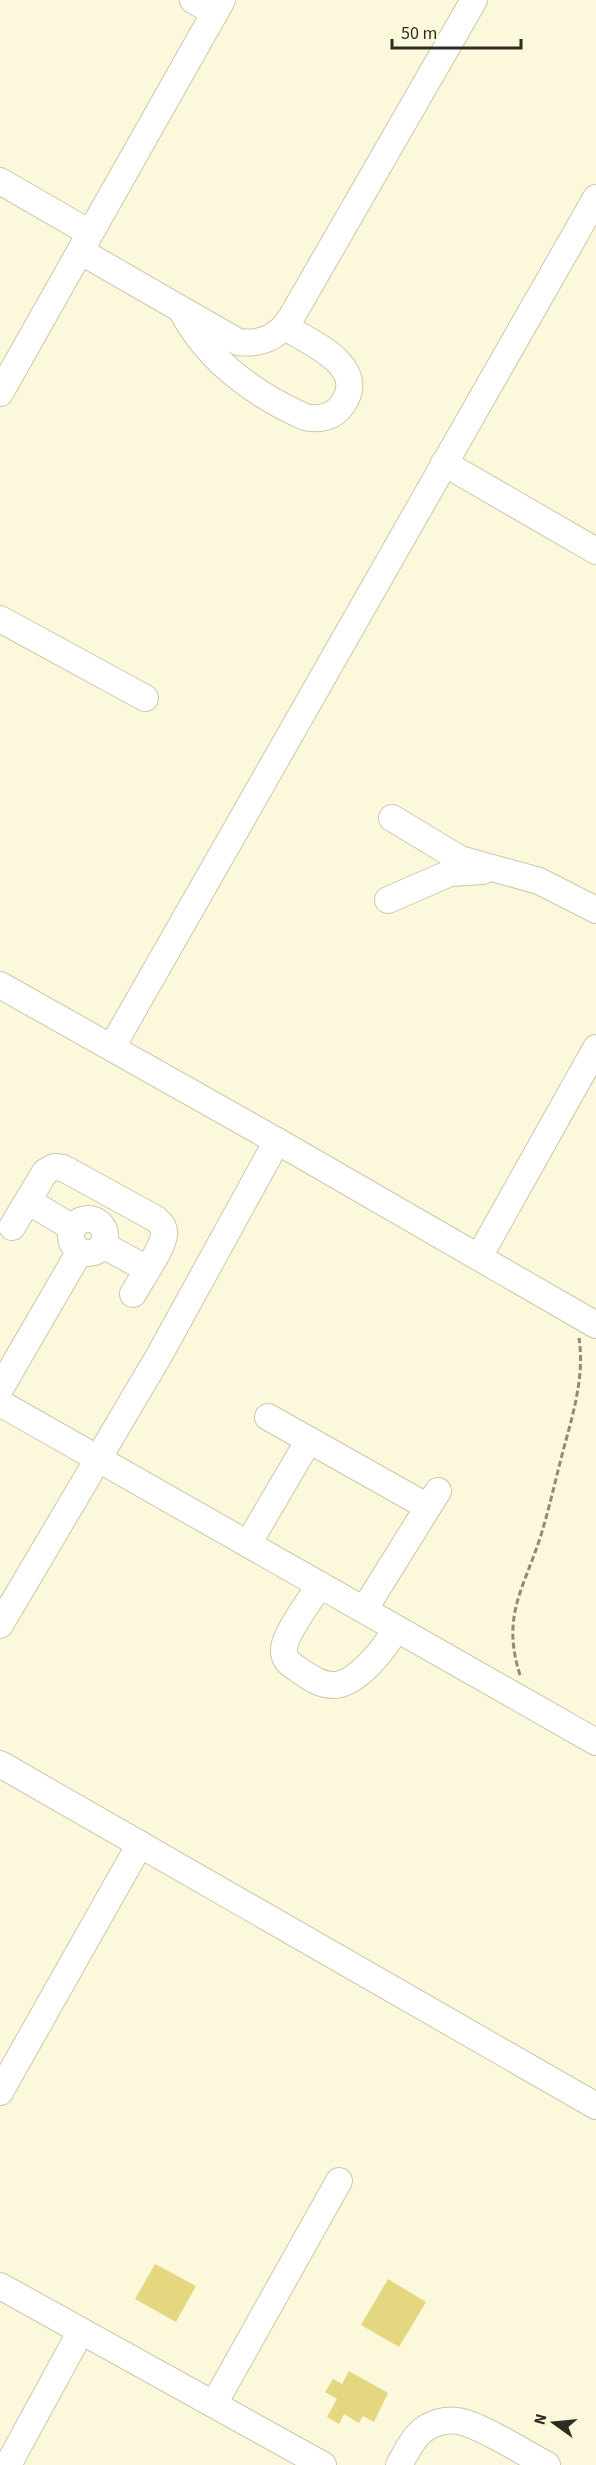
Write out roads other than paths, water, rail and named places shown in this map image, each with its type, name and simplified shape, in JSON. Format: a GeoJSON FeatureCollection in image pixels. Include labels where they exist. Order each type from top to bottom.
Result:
{"type":"FeatureCollection","features":[{"type":"Feature","properties":{"kind":"street"},"geometry":{"type":"LineString","coordinates":[[0,181],[181,310],[238,342],[264,341],[275,336],[285,327],[474,0]]}},
{"type":"Feature","properties":{"kind":"street"},"geometry":{"type":"LineString","coordinates":[[0,393],[85,242],[210,4]]}},
{"type":"Feature","properties":{"kind":"street"},"geometry":{"type":"LineString","coordinates":[[112,1047],[596,198]]}},
{"type":"Feature","properties":{"kind":"street"},"geometry":{"type":"LineString","coordinates":[[181,310],[201,342],[213,356],[242,380],[305,417],[317,419],[329,417],[339,410],[346,400],[350,388],[346,371],[334,357],[285,327]]}},
{"type":"Feature","properties":{"kind":"street"},"geometry":{"type":"LineString","coordinates":[[444,463],[596,550]]}},
{"type":"Feature","properties":{"kind":"street"},"geometry":{"type":"LineString","coordinates":[[0,619],[144,698]]}},
{"type":"Feature","properties":{"kind":"street"},"geometry":{"type":"LineString","coordinates":[[392,818],[460,859],[539,880],[596,910]]}},
{"type":"Feature","properties":{"kind":"street"},"geometry":{"type":"LineString","coordinates":[[388,900],[450,873],[504,871]]}},
{"type":"Feature","properties":{"kind":"street"},"geometry":{"type":"LineString","coordinates":[[0,985],[277,1141],[585,1319]]}},
{"type":"Feature","properties":{"kind":"street"},"geometry":{"type":"LineString","coordinates":[[479,1257],[596,1048]]}},
{"type":"Feature","properties":{"kind":"street"},"geometry":{"type":"LineString","coordinates":[[0,1625],[99,1459],[277,1141]]}},
{"type":"Feature","properties":{"kind":"street"},"geometry":{"type":"LineString","coordinates":[[12,1227],[45,1172],[54,1167],[63,1168],[111,1194],[156,1219],[163,1227],[164,1238],[133,1294]]}},
{"type":"Feature","properties":{"kind":"street"},"geometry":{"type":"LineString","coordinates":[[0,1389],[111,1194]]}},
{"type":"Feature","properties":{"kind":"street"},"geometry":{"type":"LineString","coordinates":[[28,1201],[147,1269]]}},
{"type":"Feature","properties":{"kind":"street"},"geometry":{"type":"LineString","coordinates":[[0,1403],[596,1742]]}},
{"type":"Feature","properties":{"kind":"street"},"geometry":{"type":"LineString","coordinates":[[268,1417],[309,1440],[433,1499],[364,1610]]}},
{"type":"Feature","properties":{"kind":"street"},"geometry":{"type":"LineString","coordinates":[[249,1544],[309,1440]]}},
{"type":"Feature","properties":{"kind":"street"},"geometry":{"type":"LineString","coordinates":[[320,1585],[287,1639],[283,1651],[288,1663],[316,1681],[334,1685],[351,1680],[380,1654],[396,1629]]}},
{"type":"Feature","properties":{"kind":"street"},"geometry":{"type":"LineString","coordinates":[[0,1764],[596,2106]]}},
{"type":"Feature","properties":{"kind":"street"},"geometry":{"type":"LineString","coordinates":[[0,2092],[140,1844]]}},
{"type":"Feature","properties":{"kind":"street"},"geometry":{"type":"LineString","coordinates":[[214,2404],[339,2181]]}},
{"type":"Feature","properties":{"kind":"street"},"geometry":{"type":"LineString","coordinates":[[0,2286],[323,2465]]}},
{"type":"Feature","properties":{"kind":"street"},"geometry":{"type":"LineString","coordinates":[[8,2465],[81,2331]]}},
{"type":"Feature","properties":{"kind":"street"},"geometry":{"type":"LineString","coordinates":[[399,2465],[414,2439],[423,2430],[446,2421],[470,2424],[546,2465]]}}]}
